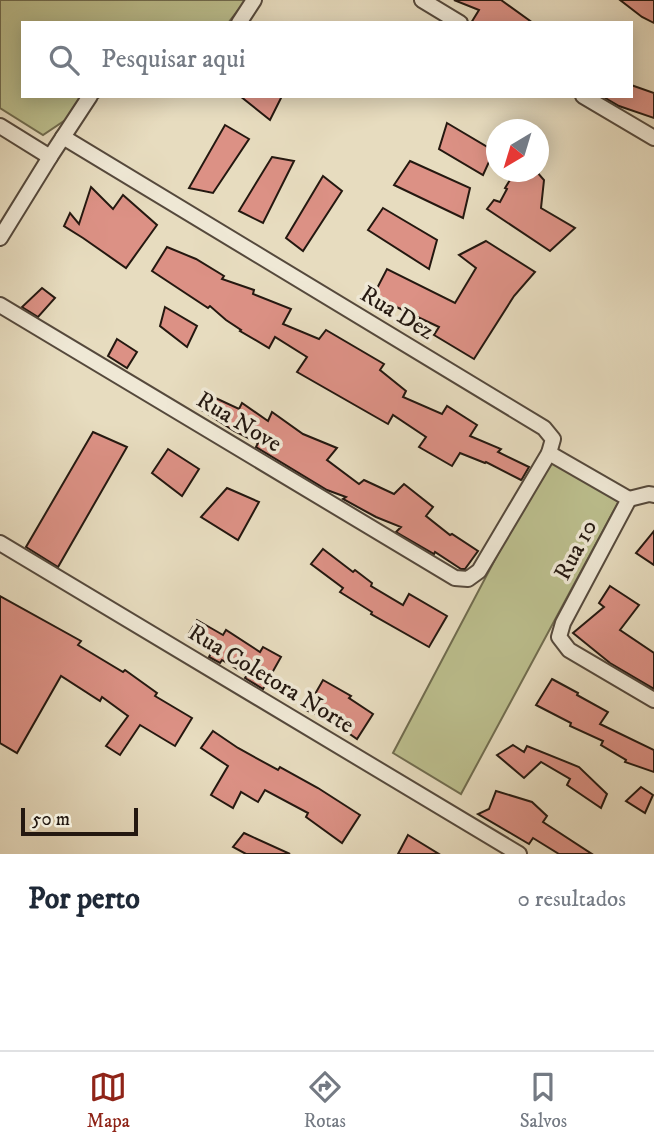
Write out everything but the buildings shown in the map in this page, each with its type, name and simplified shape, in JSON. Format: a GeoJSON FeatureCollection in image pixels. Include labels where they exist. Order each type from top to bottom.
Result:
{"type":"FeatureCollection","features":[{"type":"Feature","properties":{"kind":"street"},"geometry":{"type":"LineString","coordinates":[[240,21],[254,0]]}},
{"type":"Feature","properties":{"kind":"street"},"geometry":{"type":"LineString","coordinates":[[422,0],[457,21]]}},
{"type":"Feature","properties":{"kind":"street"},"geometry":{"type":"LineString","coordinates":[[0,238],[89,98]]}},
{"type":"Feature","properties":{"kind":"street"},"geometry":{"type":"LineString","coordinates":[[586,98],[654,138]]}},
{"type":"Feature","properties":{"kind":"street"},"geometry":{"type":"LineString","coordinates":[[0,126],[50,157]]}},
{"type":"Feature","properties":{"kind":"street","name":"Rua Dez"},"geometry":{"type":"LineString","coordinates":[[63,137],[544,428],[552,439],[548,453]]}},
{"type":"Feature","properties":{"kind":"street","name":"Rua Nove"},"geometry":{"type":"LineString","coordinates":[[0,305],[455,578],[468,579],[479,571],[548,453]]}},
{"type":"Feature","properties":{"kind":"street"},"geometry":{"type":"LineString","coordinates":[[548,453],[629,499],[654,495]]}},
{"type":"Feature","properties":{"kind":"street","name":"Rua 10"},"geometry":{"type":"LineString","coordinates":[[629,499],[563,623],[559,637],[569,650],[654,700]]}},
{"type":"Feature","properties":{"kind":"street","name":"Rua Coletora Norte"},"geometry":{"type":"LineString","coordinates":[[4,549],[519,854]]}},
{"type":"Feature","properties":{"kind":"green space"},"geometry":{"type":"Polygon","coordinates":[[[0,0],[246,0],[230,21],[21,21],[21,98],[98,98],[43,135],[0,108],[0,0]]]}},
{"type":"Feature","properties":{"kind":"green space"},"geometry":{"type":"Polygon","coordinates":[[[548,459],[620,499],[461,794],[393,753],[548,459]]]}}]}
